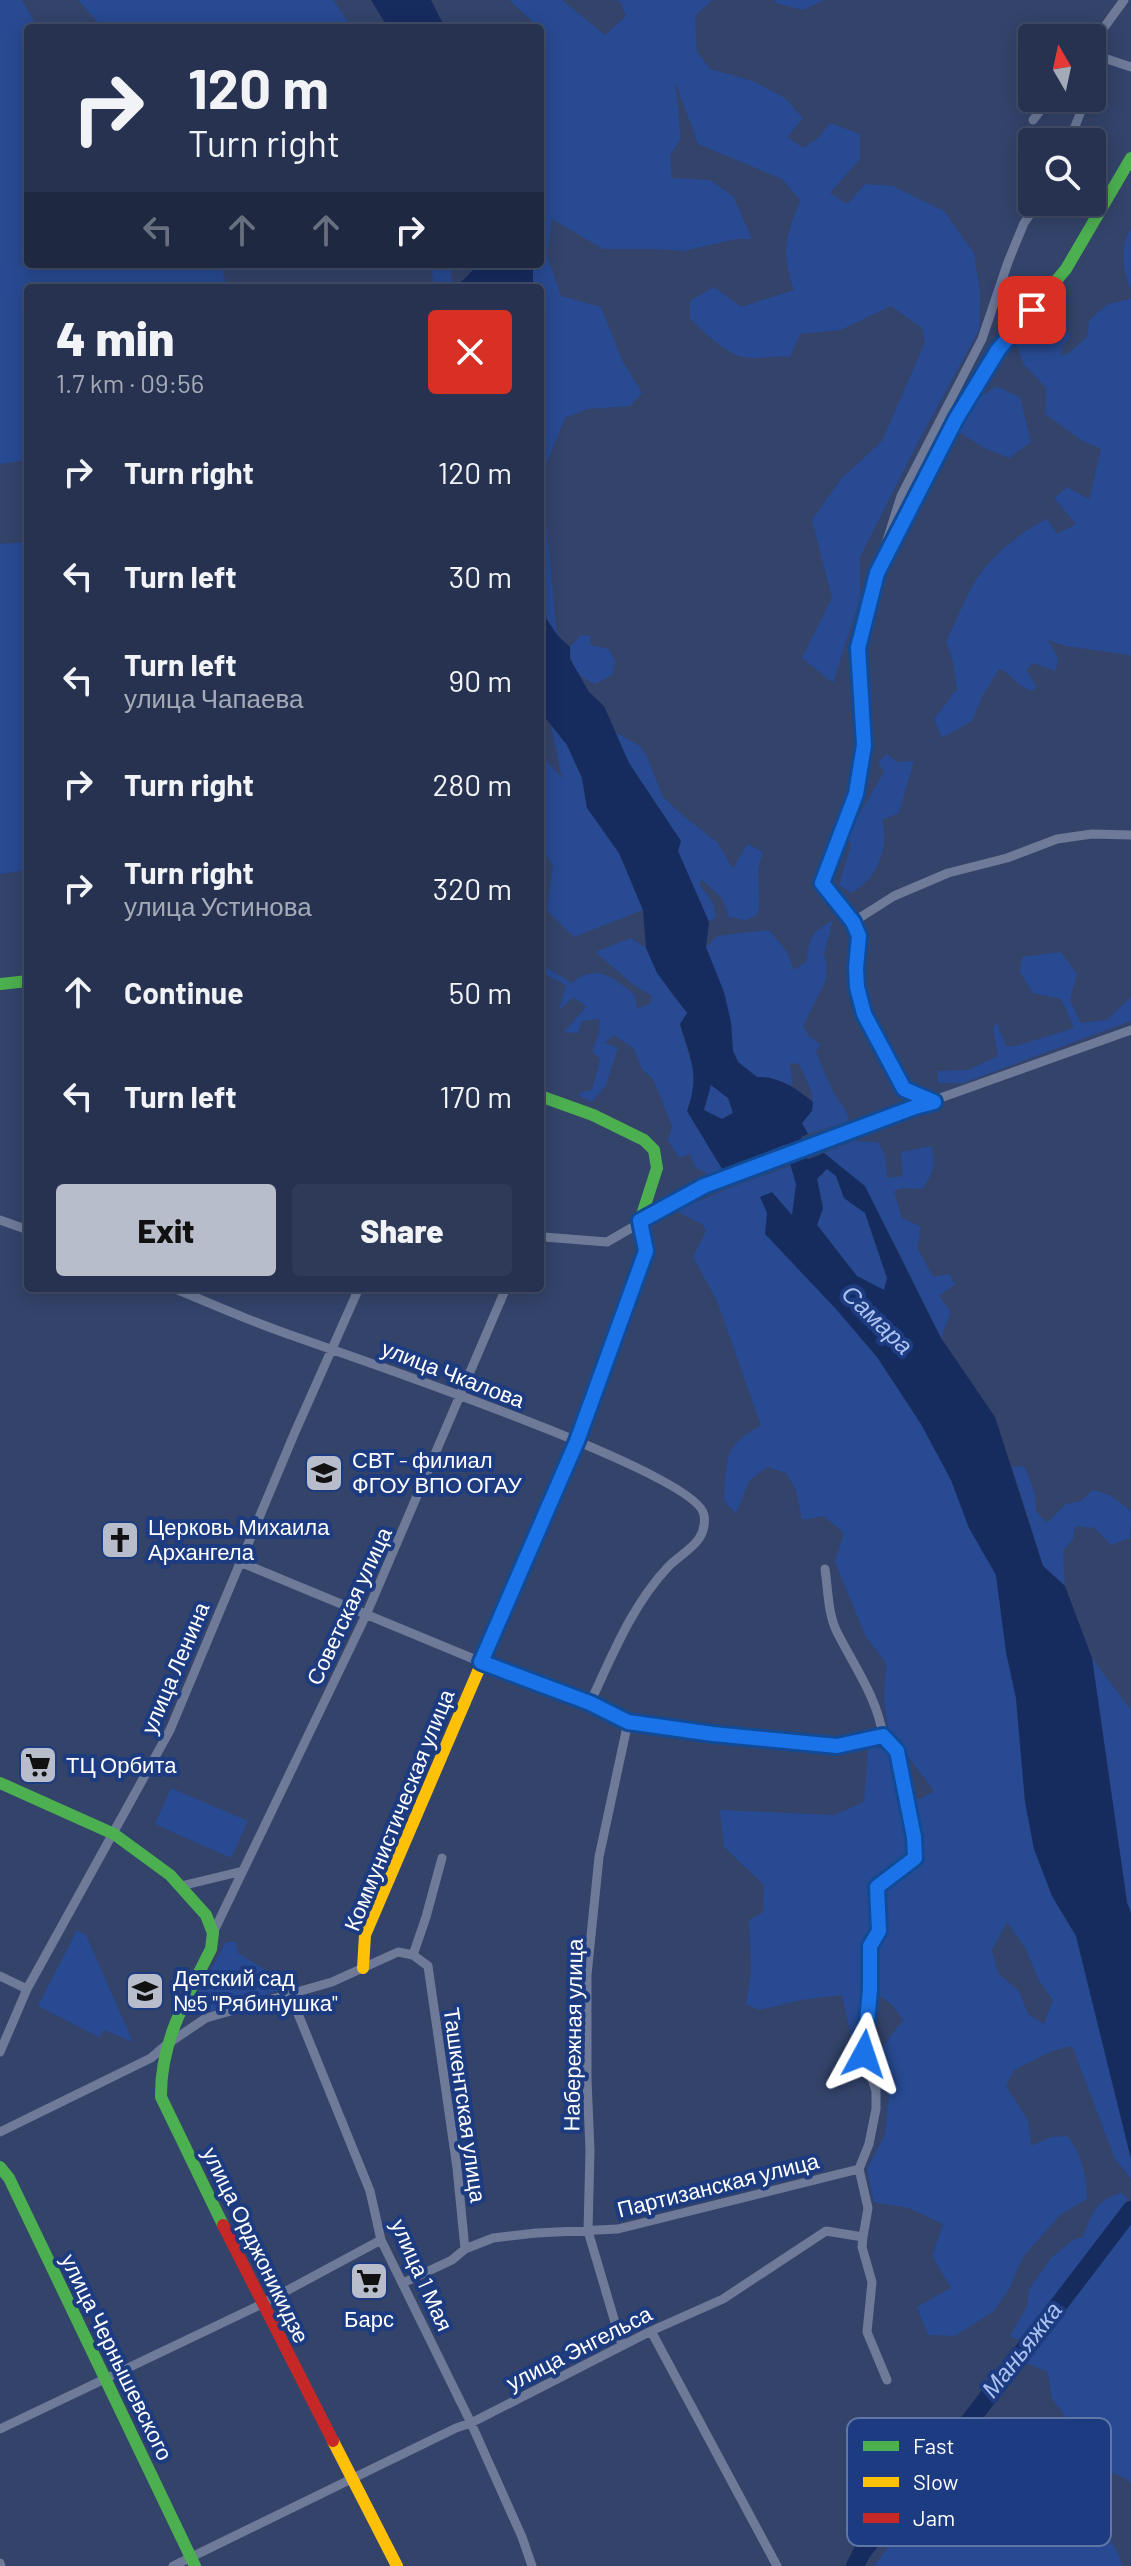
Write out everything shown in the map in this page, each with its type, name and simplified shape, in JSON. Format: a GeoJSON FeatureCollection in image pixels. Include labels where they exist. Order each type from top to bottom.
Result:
{"type":"FeatureCollection","features":[{"type":"Feature","properties":{"kind":"street"},"geometry":{"type":"LineString","coordinates":[[1106,25],[1124,0]]}},
{"type":"Feature","properties":{"kind":"street"},"geometry":{"type":"LineString","coordinates":[[1106,59],[1131,67]]}},
{"type":"Feature","properties":{"kind":"street"},"geometry":{"type":"LineString","coordinates":[[1033,120],[1039,112]]}},
{"type":"Feature","properties":{"kind":"street"},"geometry":{"type":"LineString","coordinates":[[877,573],[956,419],[998,350],[1066,269],[1131,158]]}},
{"type":"Feature","properties":{"kind":"street"},"geometry":{"type":"LineString","coordinates":[[934,1102],[904,1089],[864,1014],[857,987],[859,936],[853,922],[822,883],[858,782],[864,745],[858,648],[877,573],[901,496],[982,339],[1008,262],[1029,216]]}},
{"type":"Feature","properties":{"kind":"street"},"geometry":{"type":"LineString","coordinates":[[853,922],[894,896],[948,873],[1007,858],[1057,839],[1092,834],[1131,835]]}},
{"type":"Feature","properties":{"kind":"street"},"geometry":{"type":"LineString","coordinates":[[0,984],[24,981]]}},
{"type":"Feature","properties":{"kind":"street"},"geometry":{"type":"LineString","coordinates":[[544,1237],[607,1242],[704,1186],[1131,1030]]}},
{"type":"Feature","properties":{"kind":"street"},"geometry":{"type":"LineString","coordinates":[[544,1097],[593,1115],[644,1140],[654,1150],[657,1168],[640,1221]]}},
{"type":"Feature","properties":{"kind":"street"},"geometry":{"type":"LineString","coordinates":[[0,1220],[24,1229]]}},
{"type":"Feature","properties":{"kind":"street","name":"Коммунистическая улица"},"geometry":{"type":"LineString","coordinates":[[363,1968],[365,1935],[577,1441],[646,1251],[640,1221]]}},
{"type":"Feature","properties":{"kind":"street","name":"улица Чкалова"},"geometry":{"type":"LineString","coordinates":[[183,1292],[577,1441],[647,1473],[703,1510],[702,1533],[690,1551],[670,1564],[627,1624],[590,1703]]}},
{"type":"Feature","properties":{"kind":"street","name":"улица Ленина"},"geometry":{"type":"LineString","coordinates":[[0,2052],[27,1989],[170,1730],[357,1292]]}},
{"type":"Feature","properties":{"kind":"street","name":"Советская улица"},"geometry":{"type":"LineString","coordinates":[[213,1933],[366,1615],[504,1292]]}},
{"type":"Feature","properties":{"kind":"street"},"geometry":{"type":"LineString","coordinates":[[240,1562],[481,1662],[590,1703],[628,1722],[717,1735],[837,1746],[883,1736]]}},
{"type":"Feature","properties":{"kind":"street"},"geometry":{"type":"LineString","coordinates":[[825,1569],[835,1629],[856,1665],[880,1718],[883,1736],[897,1751],[914,1837],[915,1858],[877,1887],[879,1931],[870,1946],[870,1990],[864,2054],[876,2091],[869,2144],[859,2169],[868,2208],[862,2247],[872,2282],[867,2332],[887,2380]]}},
{"type":"Feature","properties":{"kind":"street","name":"Набережная улица"},"geometry":{"type":"LineString","coordinates":[[622,2346],[588,2231],[587,1975],[599,1857],[628,1722]]}},
{"type":"Feature","properties":{"kind":"street"},"geometry":{"type":"LineString","coordinates":[[0,1783],[114,1834],[170,1875],[206,1915],[213,1933]]}},
{"type":"Feature","properties":{"kind":"street"},"geometry":{"type":"LineString","coordinates":[[0,2132],[151,2058],[206,2018],[332,1982],[398,1952],[413,1955],[442,1858]]}},
{"type":"Feature","properties":{"kind":"street"},"geometry":{"type":"LineString","coordinates":[[181,1886],[243,1871]]}},
{"type":"Feature","properties":{"kind":"street","name":"улица Орджоникидзе"},"geometry":{"type":"LineString","coordinates":[[213,1933],[211,1949],[166,2045],[159,2081],[161,2097],[262,2304],[397,2566]]}},
{"type":"Feature","properties":{"kind":"street","name":"Ташкентская улица"},"geometry":{"type":"LineString","coordinates":[[413,1955],[428,1966],[457,2168],[465,2249]]}},
{"type":"Feature","properties":{"kind":"street"},"geometry":{"type":"LineString","coordinates":[[0,1976],[27,1989]]}},
{"type":"Feature","properties":{"kind":"street","name":"улица 1 Мая"},"geometry":{"type":"LineString","coordinates":[[290,1994],[370,2191],[381,2240],[471,2423],[532,2566]]}},
{"type":"Feature","properties":{"kind":"street","name":"улица Чернышевского"},"geometry":{"type":"LineString","coordinates":[[0,2167],[9,2178],[193,2562]]}},
{"type":"Feature","properties":{"kind":"street","name":"Партизанская улица"},"geometry":{"type":"LineString","coordinates":[[403,2283],[452,2260],[465,2249],[493,2238],[618,2229],[859,2169]]}},
{"type":"Feature","properties":{"kind":"street","name":"улица Энгельса"},"geometry":{"type":"LineString","coordinates":[[173,2566],[193,2562],[352,2479],[471,2423],[651,2331],[723,2299],[826,2231],[863,2237]]}},
{"type":"Feature","properties":{"kind":"street"},"geometry":{"type":"LineString","coordinates":[[0,2429],[262,2304],[381,2240]]}},
{"type":"Feature","properties":{"kind":"street"},"geometry":{"type":"LineString","coordinates":[[651,2331],[777,2566]]}},
{"type":"Feature","properties":{"kind":"shaded area"},"geometry":{"type":"Polygon","coordinates":[[[0,0],[22,0],[36,24],[24,24],[24,268],[221,268],[226,284],[24,284],[24,461],[0,464],[0,0]]]}},
{"type":"Feature","properties":{"kind":"shaded area"},"geometry":{"type":"Polygon","coordinates":[[[78,0],[333,0],[349,24],[99,24],[78,0]]]}},
{"type":"Feature","properties":{"kind":"shaded area"},"geometry":{"type":"Polygon","coordinates":[[[509,0],[562,0],[605,35],[626,16],[621,3],[616,0],[712,0],[695,16],[697,52],[710,69],[753,81],[785,98],[803,118],[787,137],[803,148],[818,138],[830,123],[860,134],[860,159],[830,193],[847,204],[865,184],[893,186],[944,211],[974,253],[980,292],[979,330],[860,557],[860,598],[833,683],[802,658],[832,598],[812,520],[841,479],[882,441],[925,342],[922,328],[891,306],[841,330],[800,334],[790,357],[754,358],[730,352],[690,318],[690,301],[714,287],[741,307],[794,290],[787,264],[786,244],[800,200],[782,179],[698,144],[675,81],[681,139],[670,155],[672,178],[710,180],[733,196],[752,239],[736,239],[684,251],[603,249],[552,219],[547,254],[561,296],[601,307],[622,360],[642,393],[630,406],[587,409],[565,418],[544,470],[544,284],[533,284],[533,268],[544,268],[544,24],[529,24],[532,21],[509,0]]]}},
{"type":"Feature","properties":{"kind":"shaded area"},"geometry":{"type":"Polygon","coordinates":[[[774,0],[824,0],[803,10],[774,0]]]}},
{"type":"Feature","properties":{"kind":"shaded area"},"geometry":{"type":"Polygon","coordinates":[[[1131,229],[1131,289],[1124,259],[1125,242],[1131,229]]]}},
{"type":"Feature","properties":{"kind":"shaded area"},"geometry":{"type":"Polygon","coordinates":[[[432,268],[450,268],[452,284],[434,284],[432,268]]]}},
{"type":"Feature","properties":{"kind":"shaded area"},"geometry":{"type":"Polygon","coordinates":[[[1131,299],[1131,655],[1065,646],[1048,640],[1058,658],[1056,671],[1033,663],[1026,670],[1037,687],[1032,691],[999,669],[972,721],[942,738],[934,719],[957,689],[953,661],[946,642],[972,587],[998,553],[1038,524],[1047,519],[1057,534],[1076,524],[1054,498],[1067,487],[1089,499],[1101,449],[1081,440],[1045,414],[1046,388],[1024,365],[1015,342],[1026,329],[1063,319],[1070,337],[1062,347],[1061,356],[1087,337],[1089,320],[1108,304],[1131,299]]]}},
{"type":"Feature","properties":{"kind":"shaded area"},"geometry":{"type":"Polygon","coordinates":[[[996,386],[1020,397],[1031,442],[1009,458],[984,448],[959,432],[966,408],[996,386]]]}},
{"type":"Feature","properties":{"kind":"shaded area"},"geometry":{"type":"Polygon","coordinates":[[[544,496],[557,635],[544,615],[544,496]]]}},
{"type":"Feature","properties":{"kind":"shaded area"},"geometry":{"type":"Polygon","coordinates":[[[24,542],[24,871],[0,874],[0,544],[24,542]]]}},
{"type":"Feature","properties":{"kind":"shaded area"},"geometry":{"type":"Polygon","coordinates":[[[581,635],[590,636],[590,645],[609,649],[615,661],[612,675],[595,684],[576,670],[572,659],[570,647],[581,635]]]}},
{"type":"Feature","properties":{"kind":"shaded area"},"geometry":{"type":"Polygon","coordinates":[[[551,725],[567,745],[582,778],[587,808],[619,853],[643,910],[574,937],[547,910],[553,865],[544,853],[544,758],[562,778],[551,725]]]}},
{"type":"Feature","properties":{"kind":"shaded area"},"geometry":{"type":"Polygon","coordinates":[[[613,731],[640,746],[663,797],[718,843],[733,869],[747,844],[763,852],[758,870],[759,908],[756,916],[745,920],[729,917],[722,898],[701,879],[700,885],[713,903],[716,917],[709,922],[678,851],[680,841],[629,763],[613,731]]]}},
{"type":"Feature","properties":{"kind":"shaded area"},"geometry":{"type":"Polygon","coordinates":[[[887,754],[897,762],[914,761],[899,813],[882,820],[884,841],[879,862],[868,880],[851,893],[839,885],[851,845],[847,835],[884,772],[878,762],[887,754]]]}},
{"type":"Feature","properties":{"kind":"shaded area"},"geometry":{"type":"Polygon","coordinates":[[[833,920],[824,954],[826,980],[803,1026],[809,1036],[821,1045],[816,1051],[849,1121],[808,1134],[802,1123],[811,1107],[812,1094],[799,1064],[789,1063],[793,1086],[757,1077],[738,1062],[733,1050],[731,1022],[706,947],[717,936],[769,930],[787,952],[794,970],[807,961],[812,936],[833,920]]]}},
{"type":"Feature","properties":{"kind":"shaded area"},"geometry":{"type":"Polygon","coordinates":[[[631,938],[646,948],[670,992],[688,1013],[680,1025],[694,1077],[687,1111],[724,1172],[713,1177],[695,1167],[690,1154],[679,1158],[668,1140],[672,1126],[653,1079],[642,1069],[633,1048],[614,1035],[605,1043],[618,1048],[606,1085],[592,1102],[579,1096],[579,1093],[592,1090],[600,1059],[593,1052],[599,1019],[582,1021],[578,1033],[564,1032],[586,1007],[574,997],[559,1010],[566,985],[544,974],[544,966],[572,983],[597,973],[612,978],[635,995],[637,1009],[650,1004],[652,996],[595,952],[631,938]]]}},
{"type":"Feature","properties":{"kind":"shaded area"},"geometry":{"type":"Polygon","coordinates":[[[1061,952],[1077,974],[1070,1000],[1081,1023],[1107,1020],[1131,997],[1131,1021],[963,1083],[938,1083],[938,1071],[968,1070],[998,1056],[993,1028],[997,1022],[1006,1046],[1016,1046],[1074,1028],[1061,999],[1033,993],[1020,972],[1022,957],[1061,952]]]}},
{"type":"Feature","properties":{"kind":"shaded area"},"geometry":{"type":"Polygon","coordinates":[[[711,1084],[728,1098],[733,1113],[722,1119],[704,1110],[711,1084]]]}},
{"type":"Feature","properties":{"kind":"shaded area"},"geometry":{"type":"Polygon","coordinates":[[[854,1141],[878,1142],[885,1155],[887,1178],[902,1176],[901,1152],[931,1146],[933,1169],[922,1189],[902,1188],[894,1191],[902,1218],[921,1227],[917,1247],[933,1277],[949,1274],[955,1284],[939,1296],[951,1312],[941,1338],[894,1243],[824,1153],[854,1141]]]}},
{"type":"Feature","properties":{"kind":"shaded area"},"geometry":{"type":"Polygon","coordinates":[[[799,1163],[792,1216],[767,1213],[766,1234],[877,1357],[921,1424],[951,1480],[969,1528],[996,1575],[1006,1652],[1016,1698],[1025,1802],[1034,1849],[1052,1896],[1076,1936],[1131,2159],[1131,2179],[1115,2159],[1072,2046],[1052,2051],[1014,2070],[1006,2086],[1028,2120],[1031,2146],[1051,2137],[1067,2136],[1083,2166],[1087,2199],[1060,2215],[1023,2257],[1009,2289],[994,2311],[955,2336],[928,2335],[917,2307],[951,2288],[932,2256],[943,2224],[909,2208],[874,2202],[867,2169],[885,2135],[889,2096],[878,2053],[903,2020],[893,2006],[879,1995],[851,2036],[842,1995],[759,2010],[746,2004],[751,1972],[749,1920],[763,1912],[764,1885],[724,1847],[720,1810],[834,1815],[864,1802],[868,1749],[886,1747],[912,1799],[920,1799],[934,1791],[888,1730],[884,1699],[886,1663],[865,1635],[835,1562],[844,1533],[824,1516],[802,1520],[796,1490],[786,1473],[767,1467],[749,1481],[736,1514],[724,1500],[727,1464],[733,1447],[761,1426],[717,1301],[693,1257],[706,1231],[702,1224],[676,1211],[799,1163]],[[1007,1922],[992,1950],[998,1973],[1019,1991],[1028,2014],[1044,2024],[1053,2000],[1038,1979],[1026,1949],[1007,1922]]]}},
{"type":"Feature","properties":{"kind":"shaded area"},"geometry":{"type":"Polygon","coordinates":[[[827,1169],[836,1176],[844,1198],[865,1213],[887,1278],[884,1291],[857,1276],[817,1225],[823,1208],[817,1179],[827,1169]]]}},
{"type":"Feature","properties":{"kind":"shaded area"},"geometry":{"type":"Polygon","coordinates":[[[1024,1466],[1035,1493],[1036,1511],[1047,1523],[1066,1504],[1081,1501],[1092,1490],[1110,1495],[1131,1511],[1130,1538],[1111,1545],[1095,1528],[1075,1526],[1073,1539],[1063,1551],[1065,1586],[1043,1566],[1012,1467],[1024,1466]]]}},
{"type":"Feature","properties":{"kind":"shaded area"},"geometry":{"type":"Polygon","coordinates":[[[1092,1658],[1131,1710],[1131,1913],[1127,1902],[1092,1658]]]}},
{"type":"Feature","properties":{"kind":"shaded area"},"geometry":{"type":"Polygon","coordinates":[[[171,1788],[248,1821],[231,1858],[155,1824],[171,1788]]]}},
{"type":"Feature","properties":{"kind":"shaded area"},"geometry":{"type":"Polygon","coordinates":[[[77,1930],[86,1935],[133,2042],[104,2030],[99,2037],[38,2006],[77,1930]]]}},
{"type":"Feature","properties":{"kind":"shaded area"},"geometry":{"type":"Polygon","coordinates":[[[226,1942],[236,1942],[238,1953],[274,1975],[288,1988],[206,2013],[198,2009],[195,1998],[226,1942]]]}},
{"type":"Feature","properties":{"kind":"shaded area"},"geometry":{"type":"Polygon","coordinates":[[[1122,2193],[1128,2199],[1047,2312],[1017,2340],[1010,2336],[1027,2306],[1029,2289],[1052,2257],[1073,2240],[1083,2237],[1101,2203],[1122,2193]]]}},
{"type":"Feature","properties":{"kind":"shaded area"},"geometry":{"type":"Polygon","coordinates":[[[1131,2221],[1131,2483],[1111,2472],[1111,2418],[1067,2418],[1052,2399],[1048,2372],[1027,2363],[1131,2221]]]}},
{"type":"Feature","properties":{"kind":"shaded area"},"geometry":{"type":"Polygon","coordinates":[[[1111,2541],[1123,2566],[874,2566],[890,2546],[1111,2546],[1111,2541]]]}},
{"type":"Feature","properties":{"kind":"water"},"geometry":{"type":"Polygon","coordinates":[[[371,0],[431,0],[443,24],[386,24],[371,0]]]}},
{"type":"Feature","properties":{"kind":"water"},"geometry":{"type":"Polygon","coordinates":[[[533,268],[533,284],[459,284],[473,270],[533,268]]]}},
{"type":"Feature","properties":{"kind":"water"},"geometry":{"type":"Polygon","coordinates":[[[544,615],[557,635],[570,647],[570,659],[589,692],[604,706],[629,763],[681,841],[678,851],[709,922],[706,947],[724,992],[733,1051],[738,1062],[757,1077],[780,1081],[813,1102],[812,1111],[802,1123],[808,1134],[724,1172],[687,1111],[693,1077],[680,1024],[687,1013],[657,973],[646,948],[643,910],[619,853],[587,808],[582,778],[567,745],[544,716],[544,615]],[[711,1085],[704,1110],[722,1119],[733,1113],[728,1098],[711,1085]]]}},
{"type":"Feature","properties":{"kind":"water"},"geometry":{"type":"Polygon","coordinates":[[[824,1153],[865,1186],[941,1338],[995,1417],[1043,1566],[1065,1586],[1092,1658],[1131,1913],[1131,2159],[1076,1936],[1052,1896],[1034,1849],[1025,1802],[1016,1698],[1006,1652],[996,1575],[969,1528],[951,1480],[921,1424],[877,1357],[765,1234],[767,1213],[760,1197],[772,1192],[792,1215],[799,1163],[824,1153]],[[827,1169],[817,1179],[823,1208],[817,1225],[857,1276],[884,1290],[887,1278],[865,1213],[844,1198],[836,1176],[827,1169]]]}},
{"type":"Feature","properties":{"kind":"waterway","name":"Самара"},"geometry":{"type":"LineString","coordinates":[[786,1119],[806,1186]]}},
{"type":"Feature","properties":{"kind":"waterway","name":"Маньяжка"},"geometry":{"type":"LineString","coordinates":[[972,2418],[1131,2210]]}},
{"type":"Feature","properties":{"kind":"waterway","name":"Маньяжка"},"geometry":{"type":"LineString","coordinates":[[855,2566],[867,2546]]}},
{"type":"Feature","properties":{"kind":"traffic: fast"},"geometry":{"type":"LineString","coordinates":[[857,786],[864,745],[858,648],[877,573],[956,419],[998,350],[1066,269],[1131,158]]}},
{"type":"Feature","properties":{"kind":"traffic: fast"},"geometry":{"type":"LineString","coordinates":[[0,984],[24,981]]}},
{"type":"Feature","properties":{"kind":"traffic: fast"},"geometry":{"type":"LineString","coordinates":[[521,1571],[577,1441],[646,1251],[640,1221],[657,1168],[654,1150],[644,1140],[593,1115],[544,1097]]}},
{"type":"Feature","properties":{"kind":"traffic: fast"},"geometry":{"type":"LineString","coordinates":[[0,1783],[114,1834],[170,1875],[206,1915],[213,1933],[211,1949],[184,2002],[170,2039],[161,2097],[223,2225]]}},
{"type":"Feature","properties":{"kind":"traffic: fast"},"geometry":{"type":"LineString","coordinates":[[0,2167],[9,2178],[195,2566]]}},
{"type":"Feature","properties":{"kind":"traffic: slow"},"geometry":{"type":"LineString","coordinates":[[857,786],[822,883],[853,922],[859,936],[857,987],[864,1014],[904,1089],[934,1102]]}},
{"type":"Feature","properties":{"kind":"traffic: slow"},"geometry":{"type":"LineString","coordinates":[[363,1968],[365,1935],[521,1571]]}},
{"type":"Feature","properties":{"kind":"traffic: slow"},"geometry":{"type":"LineString","coordinates":[[333,2441],[397,2566]]}},
{"type":"Feature","properties":{"kind":"traffic: jam"},"geometry":{"type":"LineString","coordinates":[[223,2225],[333,2441]]}},
{"type":"Feature","properties":{"kind":"place","name":"СВТ - филиал ФГОУ ВПО ОГАУ"},"geometry":{"type":"Point","coordinates":[324,1473]}},
{"type":"Feature","properties":{"kind":"place","name":"Церковь Михаила Архангела"},"geometry":{"type":"Point","coordinates":[120,1540]}},
{"type":"Feature","properties":{"kind":"place","name":"ТЦ Орбита"},"geometry":{"type":"Point","coordinates":[38,1765]}},
{"type":"Feature","properties":{"kind":"place","name":"Детский сад №5 \"Рябинушка\""},"geometry":{"type":"Point","coordinates":[145,1991]}},
{"type":"Feature","properties":{"kind":"place","name":"Барс"},"geometry":{"type":"Point","coordinates":[369,2281]}},
{"type":"Feature","properties":{"kind":"route"},"geometry":{"type":"LineString","coordinates":[[864,2054],[870,1990],[870,1946],[879,1931],[877,1887],[915,1858],[914,1837],[897,1751],[883,1736],[837,1746],[689,1732],[628,1722],[590,1703],[481,1662],[577,1441],[646,1251],[640,1221],[704,1186],[934,1102],[904,1089],[864,1014],[857,987],[859,936],[853,922],[822,883],[856,794],[864,745],[858,648],[877,573],[956,419],[998,350],[1032,310]]}}]}
